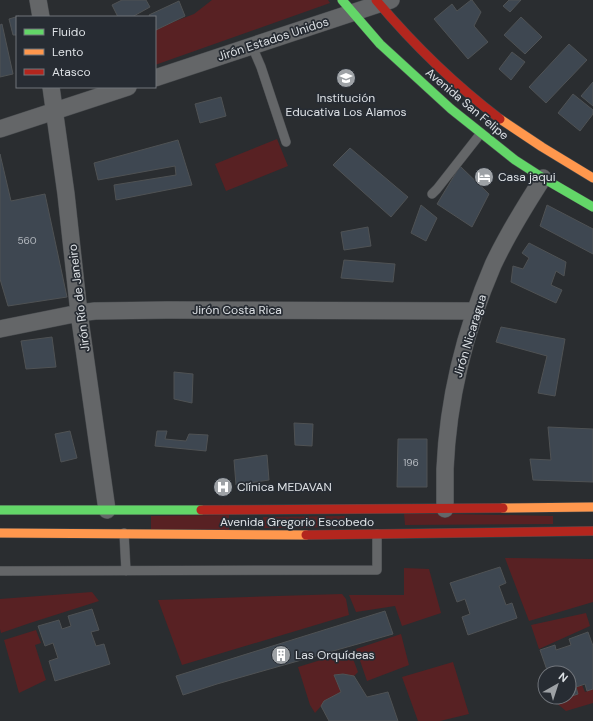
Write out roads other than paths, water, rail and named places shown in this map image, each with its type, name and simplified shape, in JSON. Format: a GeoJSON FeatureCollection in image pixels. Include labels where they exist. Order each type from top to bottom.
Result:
{"type":"FeatureCollection","features":[{"type":"Feature","properties":{"kind":"street"},"geometry":{"type":"LineString","coordinates":[[38,0],[41,16]]}},
{"type":"Feature","properties":{"kind":"street","name":"Jirón Estados Unidos"},"geometry":{"type":"LineString","coordinates":[[156,78],[252,46],[347,6],[382,1]]}},
{"type":"Feature","properties":{"kind":"street","name":"Avenida San Felipe"},"geometry":{"type":"LineString","coordinates":[[382,1],[422,51],[493,113],[548,151],[593,178]]}},
{"type":"Feature","properties":{"kind":"street","name":"Avenida San Felipe"},"geometry":{"type":"LineString","coordinates":[[347,6],[380,44],[451,109],[515,160],[593,207]]}},
{"type":"Feature","properties":{"kind":"street","name":"Jirón Río de Janeiro"},"geometry":{"type":"LineString","coordinates":[[51,88],[66,194],[79,313],[107,510]]}},
{"type":"Feature","properties":{"kind":"street"},"geometry":{"type":"LineString","coordinates":[[0,129],[125,88]]}},
{"type":"Feature","properties":{"kind":"street","name":"Jirón Nicaragua"},"geometry":{"type":"LineString","coordinates":[[445,509],[448,428],[454,389],[463,349],[475,311],[494,264],[516,220],[543,178]]}},
{"type":"Feature","properties":{"kind":"street","name":"Jirón Costa Rica"},"geometry":{"type":"LineString","coordinates":[[0,330],[95,311],[475,311]]}},
{"type":"Feature","properties":{"kind":"street","name":"Avenida Gregorio Escobedo"},"geometry":{"type":"LineString","coordinates":[[0,510],[445,509],[593,507]]}},
{"type":"Feature","properties":{"kind":"street"},"geometry":{"type":"LineString","coordinates":[[249,509],[272,535]]}},
{"type":"Feature","properties":{"kind":"street"},"geometry":{"type":"LineString","coordinates":[[250,534],[260,521],[274,509]]}},
{"type":"Feature","properties":{"kind":"street","name":"Avenida Gregorio Escobedo"},"geometry":{"type":"LineString","coordinates":[[0,533],[272,535],[593,532]]}},
{"type":"Feature","properties":{"kind":"lane"},"geometry":{"type":"LineString","coordinates":[[252,46],[261,67],[286,142]]}},
{"type":"Feature","properties":{"kind":"lane"},"geometry":{"type":"LineString","coordinates":[[432,194],[481,133]]}},
{"type":"Feature","properties":{"kind":"lane"},"geometry":{"type":"LineString","coordinates":[[124,533],[126,571]]}},
{"type":"Feature","properties":{"kind":"lane"},"geometry":{"type":"LineString","coordinates":[[0,571],[377,570],[377,534]]}},
{"type":"Feature","properties":{"kind":"place","name":"Institución Educativa Los Alamos"},"geometry":{"type":"Point","coordinates":[346,78]}},
{"type":"Feature","properties":{"kind":"place","name":"Casa jaqui"},"geometry":{"type":"Point","coordinates":[484,177]}},
{"type":"Feature","properties":{"kind":"place","name":"Clínica MEDAVAN"},"geometry":{"type":"Point","coordinates":[223,487]}},
{"type":"Feature","properties":{"kind":"place","name":"Las Orquídeas"},"geometry":{"type":"Point","coordinates":[281,655]}}]}
